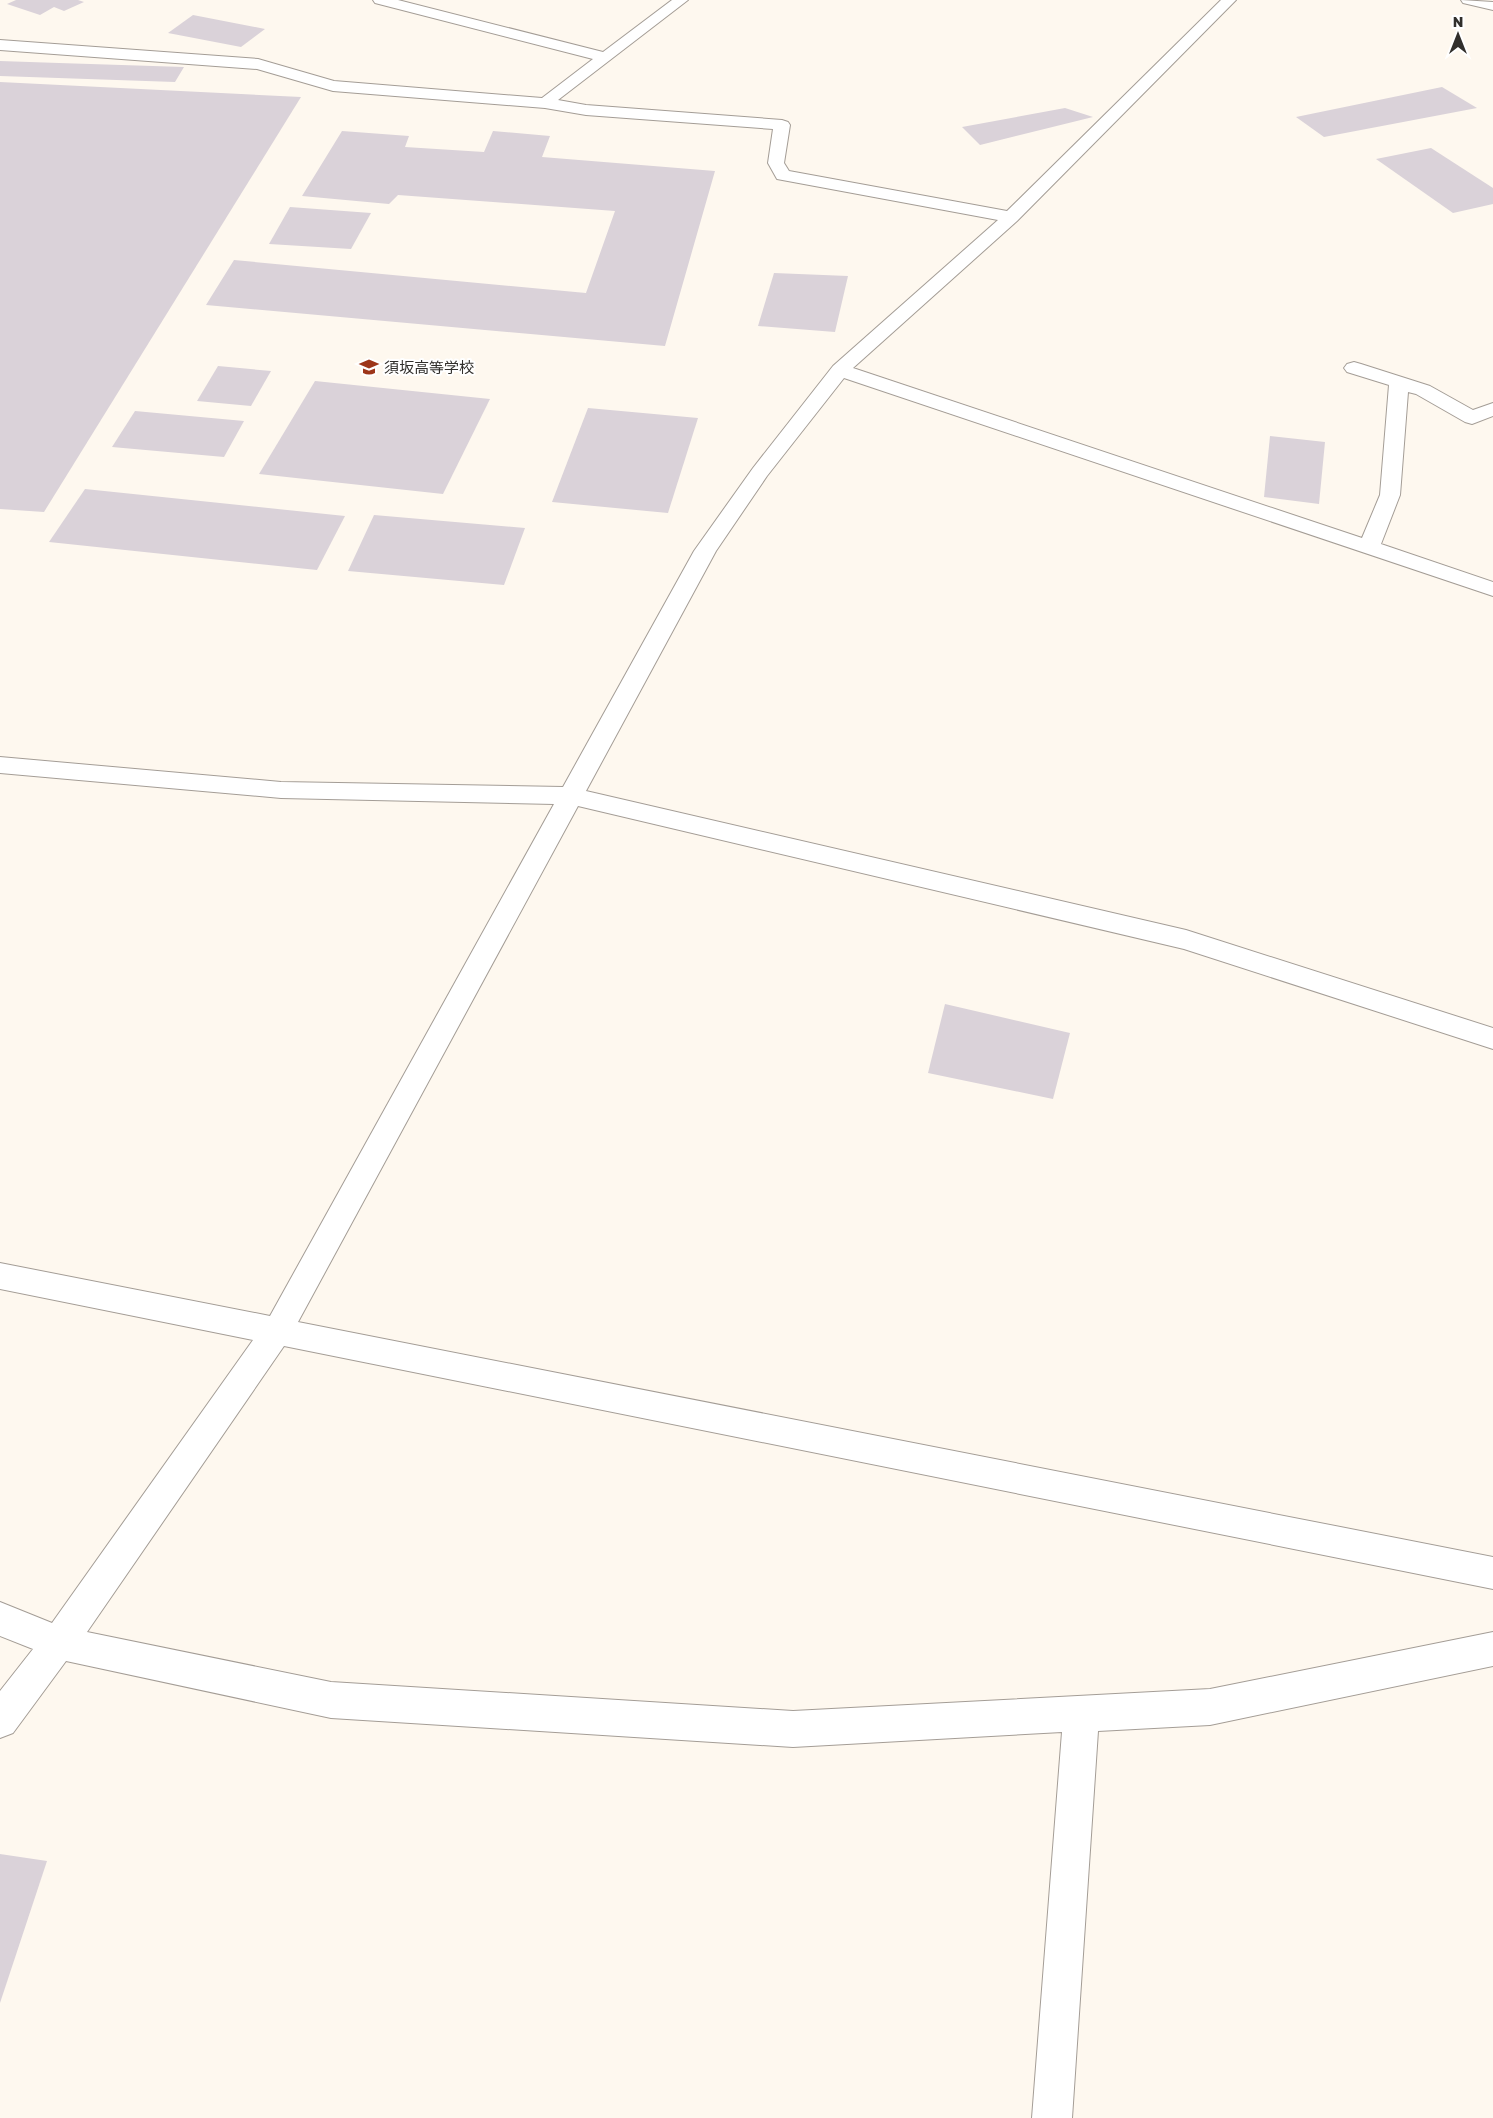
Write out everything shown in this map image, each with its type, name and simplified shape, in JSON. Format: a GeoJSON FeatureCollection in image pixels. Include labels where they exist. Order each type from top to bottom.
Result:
{"type":"FeatureCollection","features":[{"type":"Feature","properties":{"kind":"street"},"geometry":{"type":"LineString","coordinates":[[380,0],[604,57]]}},
{"type":"Feature","properties":{"kind":"street"},"geometry":{"type":"LineString","coordinates":[[545,103],[681,0]]}},
{"type":"Feature","properties":{"kind":"street"},"geometry":{"type":"LineString","coordinates":[[0,1720],[59,1643],[278,1330],[705,551],[760,472],[840,370],[1011,217],[1230,0]]}},
{"type":"Feature","properties":{"kind":"street"},"geometry":{"type":"LineString","coordinates":[[1468,0],[1493,6]]}},
{"type":"Feature","properties":{"kind":"street"},"geometry":{"type":"LineString","coordinates":[[0,45],[258,64],[333,86],[545,103],[586,110],[782,125],[776,163],[783,175],[1011,217]]}},
{"type":"Feature","properties":{"kind":"street"},"geometry":{"type":"LineString","coordinates":[[1354,368],[1423,390],[1472,418],[1493,409]]}},
{"type":"Feature","properties":{"kind":"street"},"geometry":{"type":"LineString","coordinates":[[840,370],[1493,590]]}},
{"type":"Feature","properties":{"kind":"street"},"geometry":{"type":"LineString","coordinates":[[1369,548],[1390,495],[1399,383]]}},
{"type":"Feature","properties":{"kind":"street"},"geometry":{"type":"LineString","coordinates":[[0,764],[281,790],[571,796],[1186,940],[1493,1039]]}},
{"type":"Feature","properties":{"kind":"street"},"geometry":{"type":"LineString","coordinates":[[0,1276],[1493,1573]]}},
{"type":"Feature","properties":{"kind":"street"},"geometry":{"type":"LineString","coordinates":[[0,1620],[59,1643],[331,1700],[793,1729],[1210,1707],[1493,1649]]}},
{"type":"Feature","properties":{"kind":"street"},"geometry":{"type":"LineString","coordinates":[[1052,2118],[1081,1713]]}},
{"type":"Feature","properties":{"kind":"building"},"geometry":{"type":"Polygon","coordinates":[[[16,0],[78,0],[84,2],[64,11],[54,7],[40,15],[7,4],[16,0]]]}},
{"type":"Feature","properties":{"kind":"building"},"geometry":{"type":"Polygon","coordinates":[[[193,15],[265,29],[241,47],[168,33],[193,15]]]}},
{"type":"Feature","properties":{"kind":"building"},"geometry":{"type":"Polygon","coordinates":[[[0,61],[184,67],[175,82],[0,76],[0,61]]]}},
{"type":"Feature","properties":{"kind":"building"},"geometry":{"type":"Polygon","coordinates":[[[0,82],[301,97],[44,512],[0,509],[0,82]]]}},
{"type":"Feature","properties":{"kind":"building"},"geometry":{"type":"Polygon","coordinates":[[[1442,87],[1477,108],[1324,137],[1296,117],[1442,87]]]}},
{"type":"Feature","properties":{"kind":"building"},"geometry":{"type":"Polygon","coordinates":[[[1065,108],[1093,117],[980,145],[962,127],[1065,108]]]}},
{"type":"Feature","properties":{"kind":"building"},"geometry":{"type":"Polygon","coordinates":[[[342,131],[409,136],[405,147],[484,152],[493,131],[550,136],[542,157],[715,171],[665,346],[206,305],[234,260],[586,293],[615,211],[398,195],[389,204],[302,196],[342,131]]]}},
{"type":"Feature","properties":{"kind":"building"},"geometry":{"type":"Polygon","coordinates":[[[1431,148],[1493,188],[1493,204],[1453,213],[1376,159],[1431,148]]]}},
{"type":"Feature","properties":{"kind":"building"},"geometry":{"type":"Polygon","coordinates":[[[290,207],[371,213],[351,249],[269,244],[290,207]]]}},
{"type":"Feature","properties":{"kind":"building"},"geometry":{"type":"Polygon","coordinates":[[[774,273],[848,276],[835,332],[758,326],[774,273]]]}},
{"type":"Feature","properties":{"kind":"building"},"geometry":{"type":"Polygon","coordinates":[[[218,366],[271,371],[251,406],[197,401],[218,366]]]}},
{"type":"Feature","properties":{"kind":"building"},"geometry":{"type":"Polygon","coordinates":[[[315,381],[490,399],[443,494],[259,474],[315,381]]]}},
{"type":"Feature","properties":{"kind":"building"},"geometry":{"type":"Polygon","coordinates":[[[588,408],[698,418],[668,513],[552,502],[588,408]]]}},
{"type":"Feature","properties":{"kind":"building"},"geometry":{"type":"Polygon","coordinates":[[[135,411],[244,421],[224,457],[112,447],[135,411]]]}},
{"type":"Feature","properties":{"kind":"building"},"geometry":{"type":"Polygon","coordinates":[[[1270,436],[1325,442],[1319,504],[1264,497],[1270,436]]]}},
{"type":"Feature","properties":{"kind":"building"},"geometry":{"type":"Polygon","coordinates":[[[85,489],[345,516],[317,570],[49,542],[85,489]]]}},
{"type":"Feature","properties":{"kind":"building"},"geometry":{"type":"Polygon","coordinates":[[[374,515],[525,528],[504,585],[348,571],[374,515]]]}},
{"type":"Feature","properties":{"kind":"building"},"geometry":{"type":"Polygon","coordinates":[[[945,1004],[1070,1033],[1053,1099],[928,1073],[945,1004]]]}},
{"type":"Feature","properties":{"kind":"building"},"geometry":{"type":"Polygon","coordinates":[[[0,1854],[47,1861],[0,2003],[0,1854]]]}},
{"type":"Feature","properties":{"kind":"place","name":"須坂高等学校"},"geometry":{"type":"Point","coordinates":[369,367]}}]}
